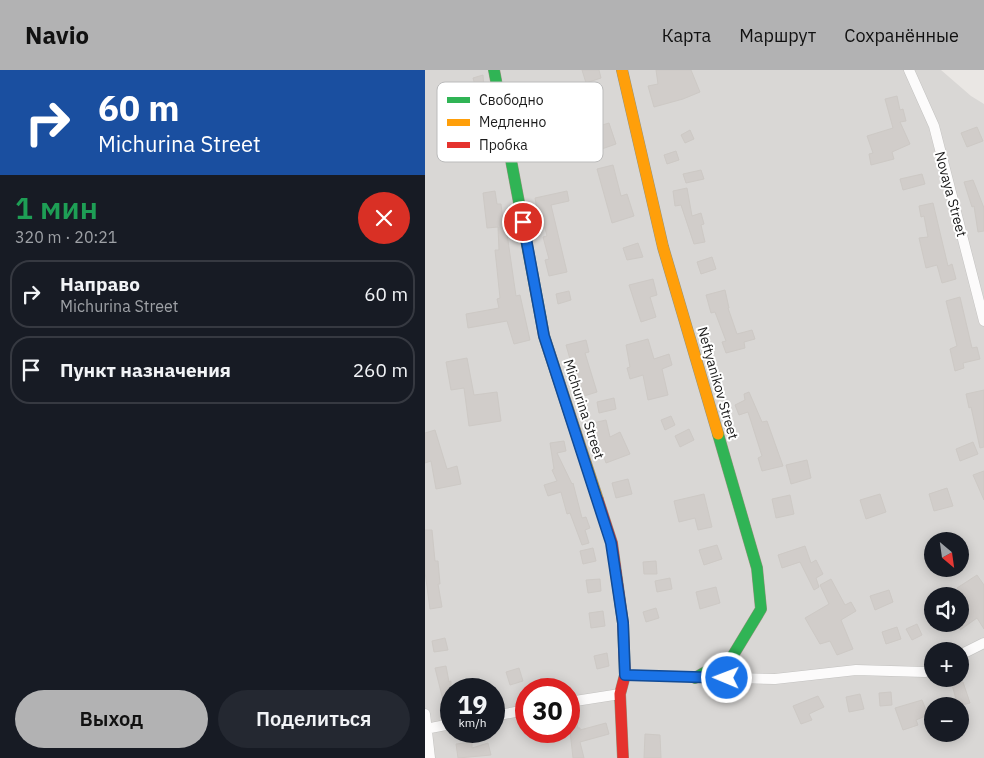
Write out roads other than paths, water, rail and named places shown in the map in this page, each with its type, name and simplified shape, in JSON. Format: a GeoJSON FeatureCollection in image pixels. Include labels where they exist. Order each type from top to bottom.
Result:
{"type":"FeatureCollection","features":[{"type":"Feature","properties":{"kind":"street","name":"Neftyanikov Street"},"geometry":{"type":"LineString","coordinates":[[622,70],[663,247],[757,568],[761,609],[732,657],[695,678]]}},
{"type":"Feature","properties":{"kind":"street","name":"Novaya Street"},"geometry":{"type":"LineString","coordinates":[[909,70],[934,126],[984,321]]}},
{"type":"Feature","properties":{"kind":"street","name":"Michurina Street"},"geometry":{"type":"LineString","coordinates":[[512,162],[544,336],[611,543],[623,623],[625,675],[621,694],[623,758]]}},
{"type":"Feature","properties":{"kind":"street"},"geometry":{"type":"LineString","coordinates":[[969,650],[984,643]]}},
{"type":"Feature","properties":{"kind":"street"},"geometry":{"type":"LineString","coordinates":[[625,675],[775,679],[856,670],[924,672]]}},
{"type":"Feature","properties":{"kind":"street"},"geometry":{"type":"LineString","coordinates":[[580,700],[621,694]]}},
{"type":"Feature","properties":{"kind":"street"},"geometry":{"type":"LineString","coordinates":[[425,714],[430,758]]}},
{"type":"Feature","properties":{"kind":"street"},"geometry":{"type":"LineString","coordinates":[[426,728],[440,726]]}}]}
